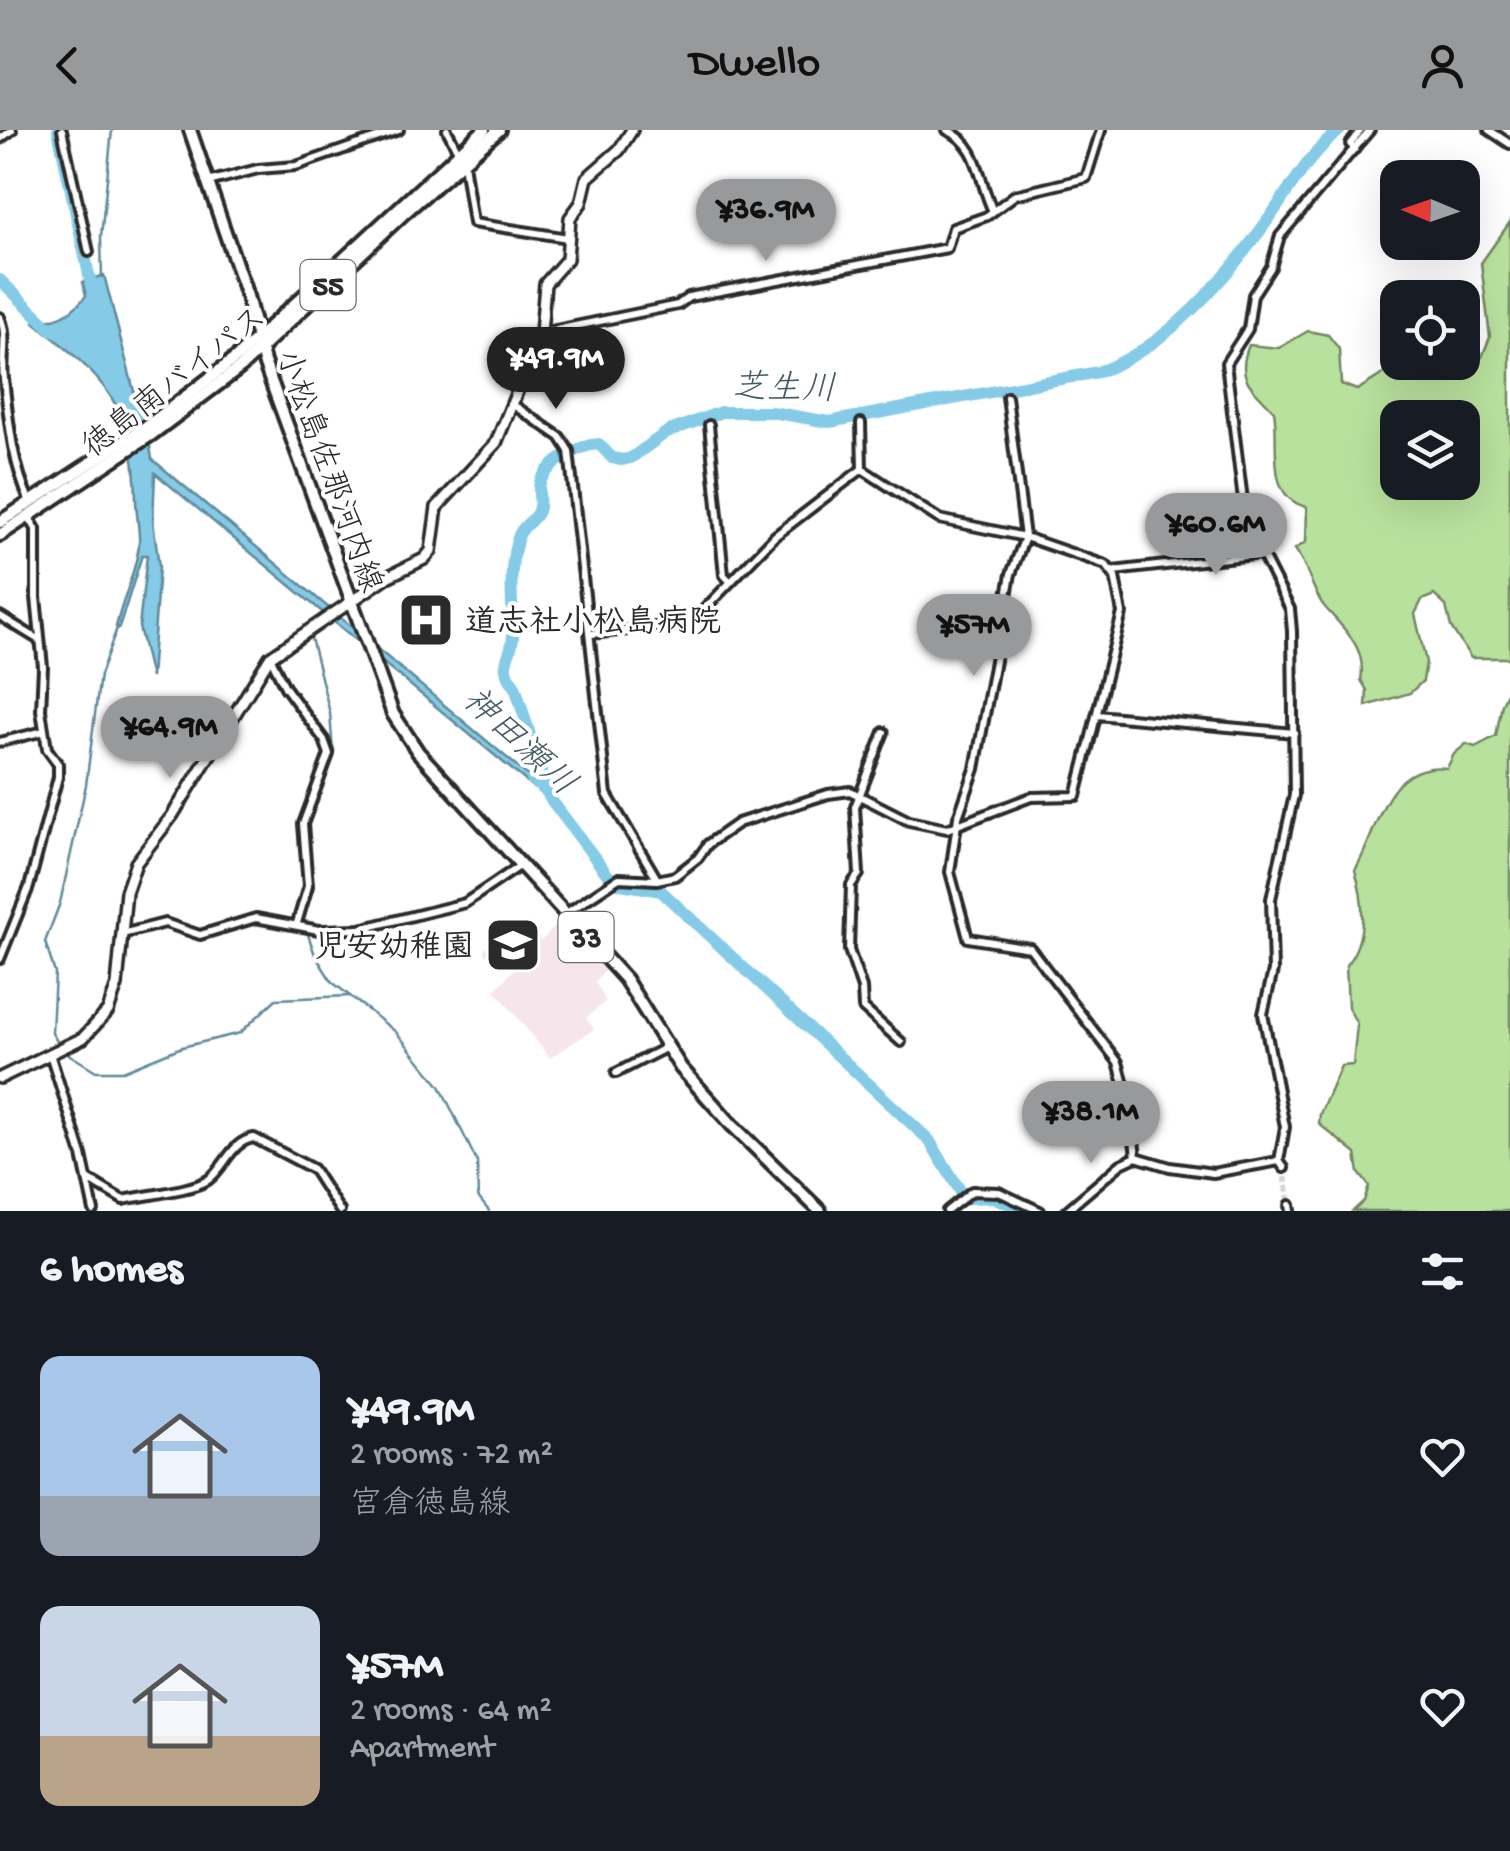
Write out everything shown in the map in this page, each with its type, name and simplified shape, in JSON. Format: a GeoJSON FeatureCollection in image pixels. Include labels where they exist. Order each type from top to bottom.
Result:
{"type":"FeatureCollection","features":[{"type":"Feature","properties":{"kind":"main road","name":"小松島佐那河内線"},"geometry":{"type":"LineString","coordinates":[[190,130],[259,343],[393,714],[418,752],[625,980],[667,1047],[732,1125],[820,1211]]}},
{"type":"Feature","properties":{"kind":"main road","name":"徳島南バイパス"},"geometry":{"type":"LineString","coordinates":[[462,158],[484,130]]}},
{"type":"Feature","properties":{"kind":"main road","name":"徳島南バイパス"},"geometry":{"type":"LineString","coordinates":[[0,535],[151,429],[259,343],[462,158],[499,130]]}},
{"type":"Feature","properties":{"kind":"main road"},"geometry":{"type":"LineString","coordinates":[[0,1078],[84,1038],[108,1011],[117,985],[126,892],[136,863],[172,816],[270,656],[400,570],[424,559],[432,550],[437,506],[496,444],[541,333],[545,284],[564,266],[570,218],[581,203],[587,178],[619,150],[632,130]]}},
{"type":"Feature","properties":{"kind":"main road","name":"徳島南バイパス"},"geometry":{"type":"LineString","coordinates":[[0,522],[87,473]]}},
{"type":"Feature","properties":{"kind":"street"},"geometry":{"type":"LineString","coordinates":[[0,139],[12,130]]}},
{"type":"Feature","properties":{"kind":"street"},"geometry":{"type":"LineString","coordinates":[[62,130],[89,252]]}},
{"type":"Feature","properties":{"kind":"street"},"geometry":{"type":"LineString","coordinates":[[207,182],[258,169],[296,166],[399,130]]}},
{"type":"Feature","properties":{"kind":"street"},"geometry":{"type":"LineString","coordinates":[[447,130],[462,158],[473,223],[568,238]]}},
{"type":"Feature","properties":{"kind":"street"},"geometry":{"type":"LineString","coordinates":[[948,130],[961,136],[978,163],[993,212]]}},
{"type":"Feature","properties":{"kind":"street"},"geometry":{"type":"LineString","coordinates":[[541,333],[678,305],[689,297],[947,248],[954,228],[993,212],[1015,195],[1086,178],[1102,130]]}},
{"type":"Feature","properties":{"kind":"street"},"geometry":{"type":"LineString","coordinates":[[1354,149],[1350,144],[1361,130]]}},
{"type":"Feature","properties":{"kind":"street"},"geometry":{"type":"LineString","coordinates":[[1066,1211],[1121,1164],[1136,1157],[1170,1167],[1213,1172],[1282,1164],[1284,1127],[1263,1014],[1273,972],[1271,898],[1294,794],[1290,609],[1262,554],[1240,486],[1226,363],[1248,330],[1253,295],[1271,267],[1280,236],[1370,130]]}},
{"type":"Feature","properties":{"kind":"street"},"geometry":{"type":"LineString","coordinates":[[1489,130],[1510,144]]}},
{"type":"Feature","properties":{"kind":"street"},"geometry":{"type":"LineString","coordinates":[[0,317],[5,333],[2,361],[12,454],[30,503]]}},
{"type":"Feature","properties":{"kind":"street"},"geometry":{"type":"LineString","coordinates":[[1007,397],[1025,536],[1012,574],[975,769],[950,872],[968,938],[1030,948],[1118,1062],[1130,1106],[1136,1157]]}},
{"type":"Feature","properties":{"kind":"street"},"geometry":{"type":"LineString","coordinates":[[512,404],[560,437],[570,454],[607,794],[658,880]]}},
{"type":"Feature","properties":{"kind":"street"},"geometry":{"type":"LineString","coordinates":[[861,424],[862,469]]}},
{"type":"Feature","properties":{"kind":"street"},"geometry":{"type":"LineString","coordinates":[[709,425],[724,574],[729,580]]}},
{"type":"Feature","properties":{"kind":"street"},"geometry":{"type":"LineString","coordinates":[[590,634],[692,622],[775,536],[862,469]]}},
{"type":"Feature","properties":{"kind":"street"},"geometry":{"type":"LineString","coordinates":[[565,914],[614,881],[675,876],[708,844],[738,823],[828,794],[850,792],[910,822],[958,828],[1032,798],[1076,796],[1122,614],[1113,571],[1106,564],[1025,536],[939,519],[862,469]]}},
{"type":"Feature","properties":{"kind":"street"},"geometry":{"type":"LineString","coordinates":[[0,959],[30,887],[40,835],[54,798],[58,764],[46,749],[36,529],[28,517]]}},
{"type":"Feature","properties":{"kind":"street"},"geometry":{"type":"LineString","coordinates":[[1113,571],[1262,554]]}},
{"type":"Feature","properties":{"kind":"street"},"geometry":{"type":"LineString","coordinates":[[0,616],[39,640]]}},
{"type":"Feature","properties":{"kind":"street"},"geometry":{"type":"LineString","coordinates":[[270,656],[284,687],[324,740],[329,754],[302,824],[308,886],[297,923]]}},
{"type":"Feature","properties":{"kind":"street"},"geometry":{"type":"LineString","coordinates":[[1097,715],[1295,733]]}},
{"type":"Feature","properties":{"kind":"street"},"geometry":{"type":"LineString","coordinates":[[0,742],[44,732]]}},
{"type":"Feature","properties":{"kind":"street"},"geometry":{"type":"LineString","coordinates":[[884,732],[859,796],[855,831],[859,874],[850,885],[849,950],[862,988],[863,1008],[901,1042]]}},
{"type":"Feature","properties":{"kind":"street"},"geometry":{"type":"LineString","coordinates":[[122,934],[165,924],[200,935],[256,918],[318,930],[348,931],[465,903],[520,865]]}},
{"type":"Feature","properties":{"kind":"street"},"geometry":{"type":"LineString","coordinates":[[616,1073],[667,1047]]}},
{"type":"Feature","properties":{"kind":"street"},"geometry":{"type":"LineString","coordinates":[[50,1054],[88,1178],[94,1211]]}},
{"type":"Feature","properties":{"kind":"street"},"geometry":{"type":"LineString","coordinates":[[88,1178],[123,1200],[196,1184],[209,1179],[239,1144],[254,1138],[313,1169],[340,1211]]}},
{"type":"Feature","properties":{"kind":"street"},"geometry":{"type":"LineString","coordinates":[[948,1211],[966,1196],[998,1192],[1040,1211]]}},
{"type":"Feature","properties":{"kind":"shaded area"},"geometry":{"type":"Polygon","coordinates":[[[560,921],[605,970],[595,982],[606,1001],[586,1018],[594,1029],[550,1058],[495,990],[528,954],[513,969],[484,954],[484,949],[530,922],[541,941],[560,921]]]}},
{"type":"Feature","properties":{"kind":"green space"},"geometry":{"type":"Polygon","coordinates":[[[1510,222],[1510,658],[1471,658],[1451,627],[1446,606],[1434,595],[1422,600],[1415,614],[1426,662],[1423,681],[1410,693],[1366,706],[1367,690],[1361,680],[1357,648],[1320,601],[1295,549],[1306,542],[1307,507],[1293,502],[1279,481],[1274,411],[1248,382],[1244,366],[1249,345],[1279,348],[1308,331],[1328,335],[1339,349],[1341,384],[1357,390],[1380,376],[1380,380],[1480,380],[1480,358],[1490,337],[1481,263],[1510,222]]]}},
{"type":"Feature","properties":{"kind":"green space"},"geometry":{"type":"Polygon","coordinates":[[[1510,686],[1510,1211],[1353,1211],[1364,1201],[1369,1186],[1359,1173],[1356,1154],[1319,1124],[1341,1066],[1353,1065],[1357,1024],[1348,1007],[1346,965],[1361,931],[1355,870],[1386,801],[1409,775],[1447,768],[1454,754],[1466,744],[1475,747],[1496,736],[1510,686]]]}},
{"type":"Feature","properties":{"kind":"water"},"geometry":{"type":"Polygon","coordinates":[[[104,275],[134,391],[145,415],[152,459],[538,784],[534,788],[155,473],[153,521],[159,566],[151,678],[139,627],[147,555],[142,555],[119,628],[116,627],[139,545],[129,440],[121,416],[97,378],[34,322],[71,310],[86,296],[83,282],[104,275]]]}},
{"type":"Feature","properties":{"kind":"waterway","name":"神田瀬川"},"geometry":{"type":"LineString","coordinates":[[58,130],[93,294]]}},
{"type":"Feature","properties":{"kind":"waterway"},"geometry":{"type":"LineString","coordinates":[[102,277],[101,237],[112,130]]}},
{"type":"Feature","properties":{"kind":"waterway","name":"芝生川"},"geometry":{"type":"LineString","coordinates":[[1025,1211],[993,1197],[969,1198],[961,1192],[929,1140],[661,891],[621,884],[610,878],[549,797],[515,686],[507,672],[513,636],[515,547],[521,532],[538,511],[545,473],[583,448],[599,444],[612,458],[622,460],[631,458],[667,432],[721,412],[771,412],[829,422],[1098,372],[1123,361],[1171,329],[1214,287],[1310,161],[1340,130]]}},
{"type":"Feature","properties":{"kind":"waterway"},"geometry":{"type":"LineString","coordinates":[[0,280],[52,330]]}},
{"type":"Feature","properties":{"kind":"waterway","name":"神田瀬川"},"geometry":{"type":"LineString","coordinates":[[58,1043],[52,1033],[55,973],[45,942],[60,903],[86,785],[100,675],[117,628]]}},
{"type":"Feature","properties":{"kind":"waterway"},"geometry":{"type":"LineString","coordinates":[[310,634],[330,713],[333,753],[307,826],[312,876],[303,920],[315,955],[332,982],[396,1032],[440,1086],[477,1162],[478,1197],[489,1211]]}},
{"type":"Feature","properties":{"kind":"waterway","name":"神田瀬川"},"geometry":{"type":"LineString","coordinates":[[530,780],[549,797]]}},
{"type":"Feature","properties":{"kind":"waterway","name":"神田瀬川"},"geometry":{"type":"LineString","coordinates":[[65,1052],[96,1071],[123,1071],[182,1047],[240,1033],[276,999],[350,996]]}},
{"type":"Feature","properties":{"kind":"tunnel"},"geometry":{"type":"LineString","coordinates":[[1284,1168],[1290,1205]]}},
{"type":"Feature","properties":{"kind":"place","name":"道志社小松島病院"},"geometry":{"type":"Point","coordinates":[426,620]}},
{"type":"Feature","properties":{"kind":"place","name":"児安幼稚園"},"geometry":{"type":"Point","coordinates":[513,945]}}]}
